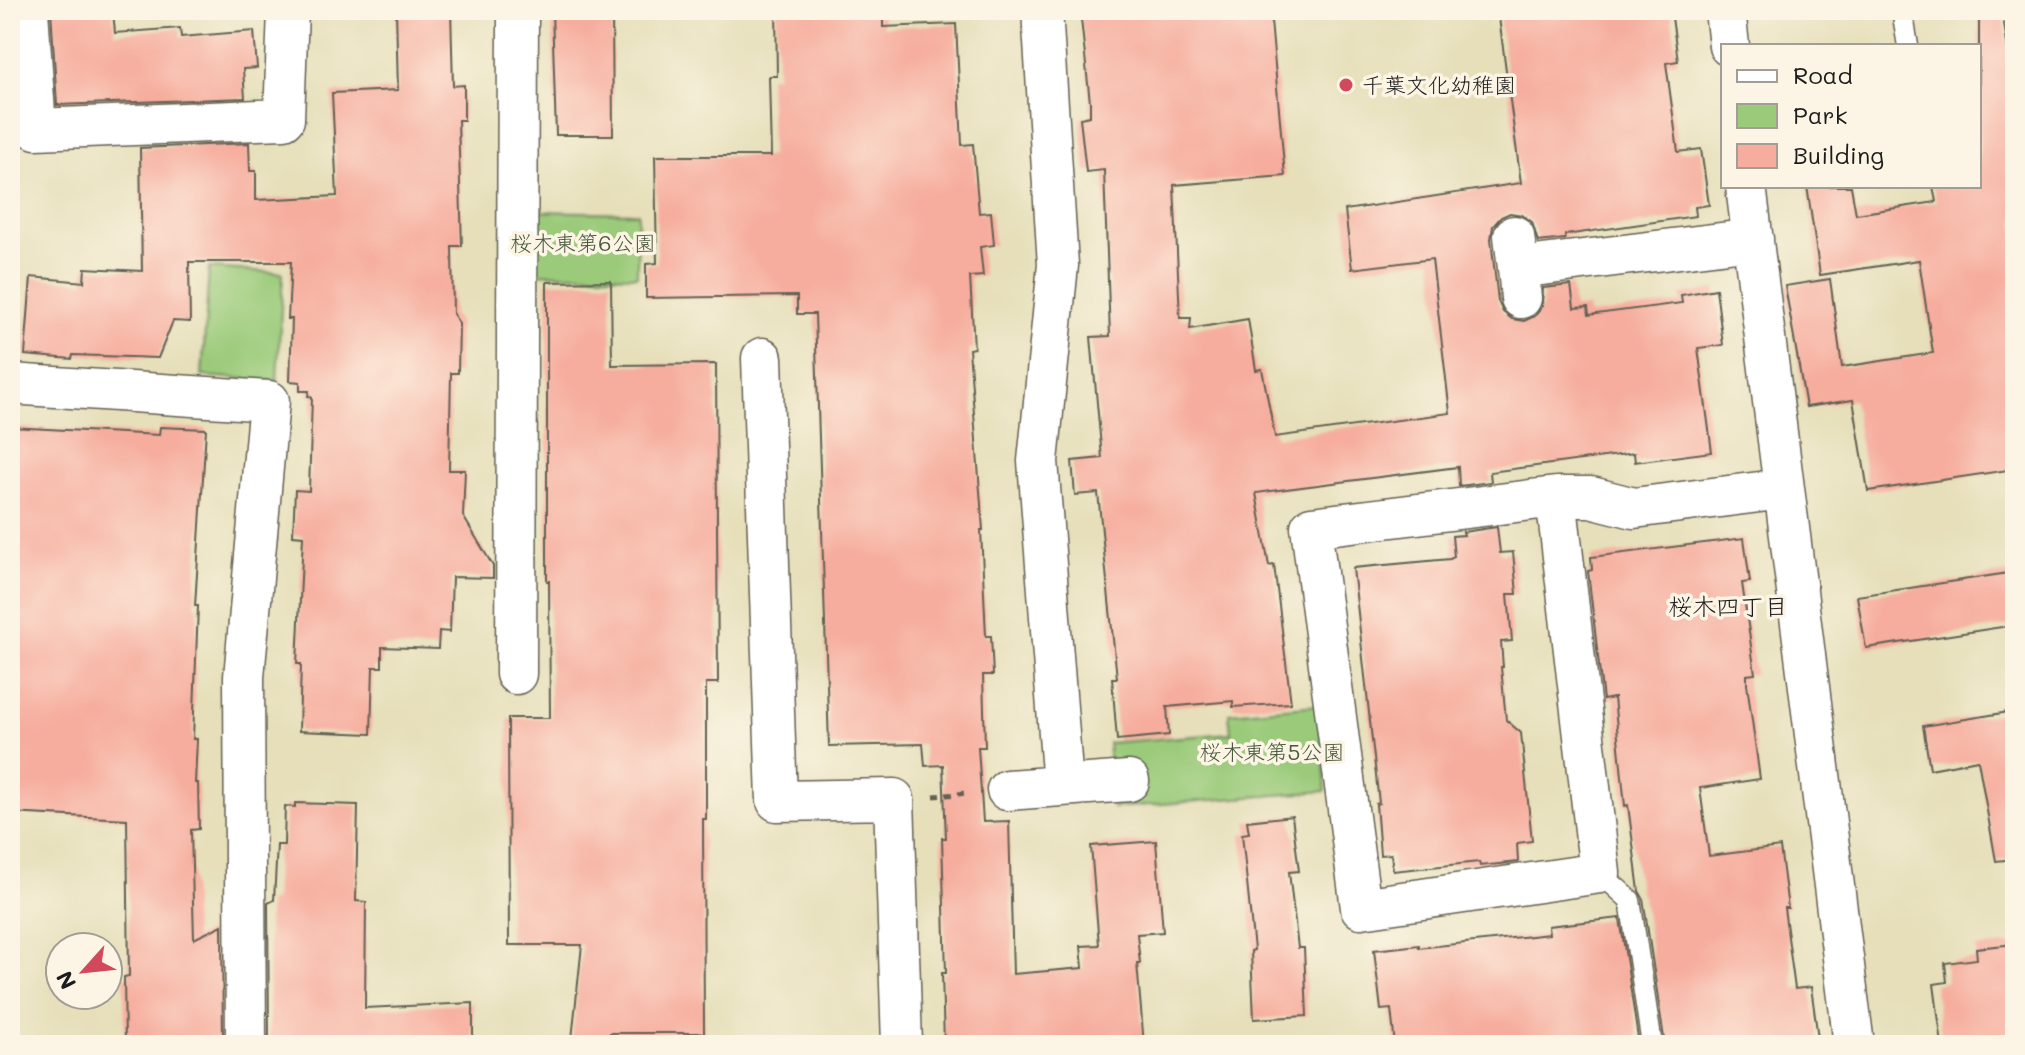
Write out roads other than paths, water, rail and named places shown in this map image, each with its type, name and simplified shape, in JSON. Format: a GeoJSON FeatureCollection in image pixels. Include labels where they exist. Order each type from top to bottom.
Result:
{"type":"FeatureCollection","features":[{"type":"Feature","properties":{"kind":"street"},"geometry":{"type":"LineString","coordinates":[[28,10],[36,129],[284,119],[288,10]]}},
{"type":"Feature","properties":{"kind":"street"},"geometry":{"type":"LineString","coordinates":[[516,674],[518,10]]}},
{"type":"Feature","properties":{"kind":"street"},"geometry":{"type":"LineString","coordinates":[[1042,10],[1058,265],[1038,461],[1063,786]]}},
{"type":"Feature","properties":{"kind":"street"},"geometry":{"type":"LineString","coordinates":[[1725,10],[1729,44]]}},
{"type":"Feature","properties":{"kind":"street"},"geometry":{"type":"LineString","coordinates":[[1746,188],[1854,1045]]}},
{"type":"Feature","properties":{"kind":"street"},"geometry":{"type":"LineString","coordinates":[[1518,267],[1753,239]]}},
{"type":"Feature","properties":{"kind":"street"},"geometry":{"type":"LineString","coordinates":[[762,358],[777,801],[894,799],[902,1045]]}},
{"type":"Feature","properties":{"kind":"street"},"geometry":{"type":"LineString","coordinates":[[10,384],[269,401],[244,677],[246,1045]]}},
{"type":"Feature","properties":{"kind":"street"},"geometry":{"type":"LineString","coordinates":[[1556,497],[1600,873],[1361,908],[1311,527],[1556,497],[1591,497],[1634,508],[1783,489]]}},
{"type":"Feature","properties":{"kind":"street"},"geometry":{"type":"LineString","coordinates":[[1007,790],[1129,781]]}},
{"type":"Feature","properties":{"kind":"lane"},"geometry":{"type":"LineString","coordinates":[[1902,10],[1908,44]]}},
{"type":"Feature","properties":{"kind":"lane"},"geometry":{"type":"LineString","coordinates":[[1600,873],[1630,900],[1652,1045]]}},
{"type":"Feature","properties":{"kind":"place","name":"千葉文化幼稚園"},"geometry":{"type":"Point","coordinates":[1346,85]}},
{"type":"Feature","properties":{"kind":"district","name":"桜木四丁目"},"geometry":{"type":"Point","coordinates":[1728,607]}},
{"type":"Feature","properties":{"kind":"park label","name":"桜木東第6公園"},"geometry":{"type":"Point","coordinates":[583,243]}},
{"type":"Feature","properties":{"kind":"park label","name":"桜木東第5公園"},"geometry":{"type":"Point","coordinates":[1272,752]}}]}
